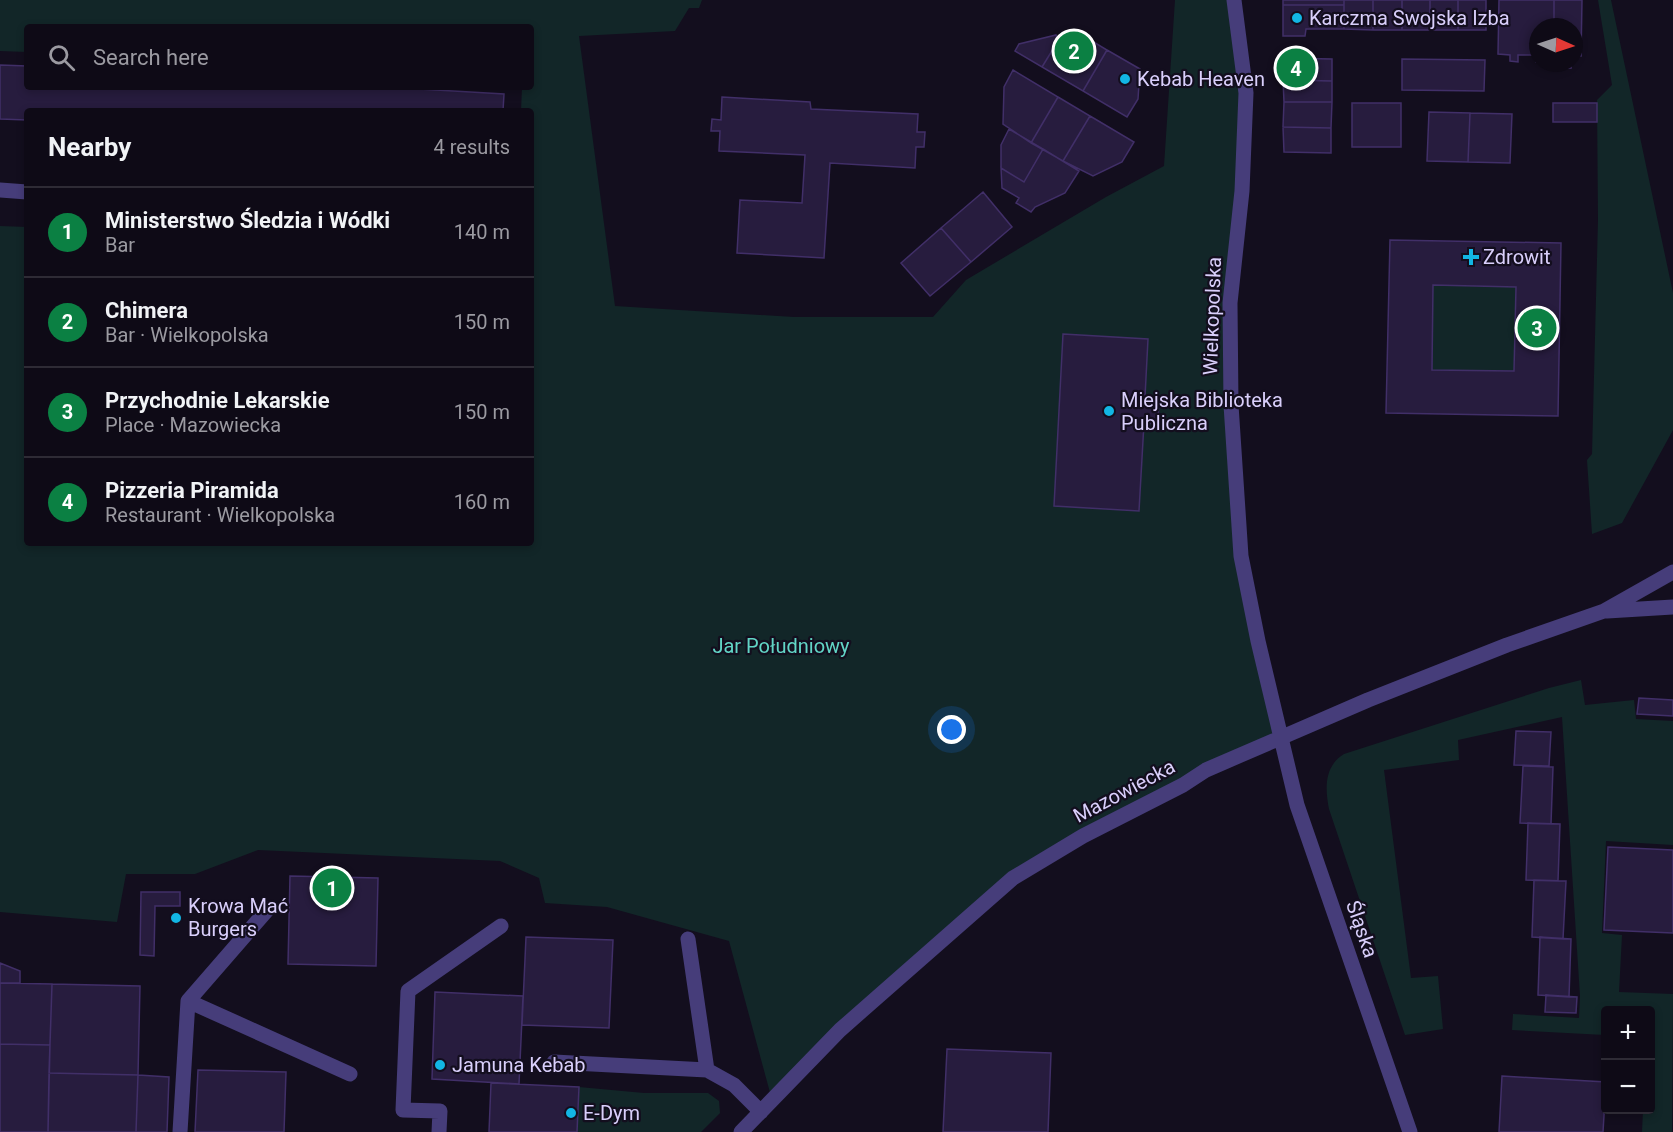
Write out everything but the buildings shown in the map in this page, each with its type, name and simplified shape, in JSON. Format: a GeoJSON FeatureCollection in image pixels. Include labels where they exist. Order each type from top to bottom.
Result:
{"type":"FeatureCollection","features":[{"type":"Feature","properties":{"kind":"street","name":"Wielkopolska"},"geometry":{"type":"LineString","coordinates":[[1234,0],[1246,93],[1242,191],[1230,303],[1231,405],[1241,556],[1280,739]]}},
{"type":"Feature","properties":{"kind":"street"},"geometry":{"type":"LineString","coordinates":[[0,190],[24,192]]}},
{"type":"Feature","properties":{"kind":"street","name":"Mazowiecka"},"geometry":{"type":"LineString","coordinates":[[741,1132],[840,1030],[1013,878],[1083,837],[1206,771],[1368,700],[1507,645],[1604,611],[1673,572]]}},
{"type":"Feature","properties":{"kind":"street","name":"Mazowiecka"},"geometry":{"type":"LineString","coordinates":[[1604,611],[1673,607]]}},
{"type":"Feature","properties":{"kind":"street","name":"Śląska"},"geometry":{"type":"LineString","coordinates":[[1280,739],[1297,805],[1410,1132]]}},
{"type":"Feature","properties":{"kind":"street"},"geometry":{"type":"LineString","coordinates":[[180,1132],[188,1001],[268,909]]}},
{"type":"Feature","properties":{"kind":"street"},"geometry":{"type":"LineString","coordinates":[[440,1132],[440,1111],[403,1110],[408,991],[501,926]]}},
{"type":"Feature","properties":{"kind":"street"},"geometry":{"type":"LineString","coordinates":[[688,939],[707,1070]]}},
{"type":"Feature","properties":{"kind":"street"},"geometry":{"type":"LineString","coordinates":[[188,1001],[350,1074]]}},
{"type":"Feature","properties":{"kind":"street"},"geometry":{"type":"LineString","coordinates":[[554,1062],[707,1070],[734,1085],[760,1112]]}},
{"type":"Feature","properties":{"kind":"green space","name":"Jar Południowy"},"geometry":{"type":"Polygon","coordinates":[[[0,0],[702,0],[699,8],[689,8],[675,31],[579,36],[615,306],[794,317],[933,317],[966,280],[1106,197],[1164,166],[1175,0],[1234,0],[1246,93],[1230,303],[1241,556],[1280,739],[1013,878],[772,1100],[729,941],[607,907],[545,903],[539,878],[500,861],[258,850],[195,874],[126,874],[117,922],[0,912],[0,226],[24,227],[24,546],[534,546],[534,108],[521,108],[522,90],[534,90],[534,24],[24,24],[24,52],[0,51],[0,0]]]}},
{"type":"Feature","properties":{"kind":"green space"},"geometry":{"type":"Polygon","coordinates":[[[1598,0],[1611,0],[1673,293],[1673,430],[1622,523],[1592,534],[1587,460],[1592,454],[1598,220],[1597,100],[1612,85],[1598,0]]]}},
{"type":"Feature","properties":{"kind":"green space"},"geometry":{"type":"Polygon","coordinates":[[[1433,285],[1516,287],[1514,371],[1432,370],[1433,285]]]}},
{"type":"Feature","properties":{"kind":"green space"},"geometry":{"type":"Polygon","coordinates":[[[1581,680],[1585,705],[1634,700],[1636,719],[1673,721],[1673,845],[1606,841],[1602,933],[1622,935],[1619,992],[1673,994],[1672,1132],[1642,1132],[1643,1114],[1655,1114],[1655,1006],[1601,1006],[1601,1035],[1512,1030],[1513,1014],[1579,1018],[1580,996],[1562,717],[1458,740],[1459,760],[1384,770],[1411,978],[1438,976],[1443,1029],[1405,1035],[1329,809],[1327,786],[1329,771],[1337,759],[1344,754],[1549,688],[1581,680]]]}},
{"type":"Feature","properties":{"kind":"green space"},"geometry":{"type":"Polygon","coordinates":[[[579,1087],[644,1093],[708,1093],[719,1101],[720,1113],[701,1132],[577,1132],[579,1087]]]}},
{"type":"Feature","properties":{"kind":"place","name":"Karczma Swojska Izba"},"geometry":{"type":"Point","coordinates":[1297,18]}},
{"type":"Feature","properties":{"kind":"place","name":"Chimera"},"geometry":{"type":"Point","coordinates":[1074,51]}},
{"type":"Feature","properties":{"kind":"place","name":"Pizzeria Piramida"},"geometry":{"type":"Point","coordinates":[1296,68]}},
{"type":"Feature","properties":{"kind":"place","name":"Kebab Heaven"},"geometry":{"type":"Point","coordinates":[1125,79]}},
{"type":"Feature","properties":{"kind":"place","name":"Zdrowit"},"geometry":{"type":"Point","coordinates":[1471,257]}},
{"type":"Feature","properties":{"kind":"place","name":"Przychodnie Lekarskie"},"geometry":{"type":"Point","coordinates":[1537,328]}},
{"type":"Feature","properties":{"kind":"place","name":"Miejska Biblioteka Publiczna"},"geometry":{"type":"Point","coordinates":[1109,411]}},
{"type":"Feature","properties":{"kind":"place","name":"Ministerstwo Śledzia i Wódki"},"geometry":{"type":"Point","coordinates":[332,888]}},
{"type":"Feature","properties":{"kind":"place","name":"Krowa Mać Burgers"},"geometry":{"type":"Point","coordinates":[176,918]}},
{"type":"Feature","properties":{"kind":"place","name":"Jamuna Kebab"},"geometry":{"type":"Point","coordinates":[440,1065]}},
{"type":"Feature","properties":{"kind":"place","name":"E-Dym"},"geometry":{"type":"Point","coordinates":[571,1113]}}]}
